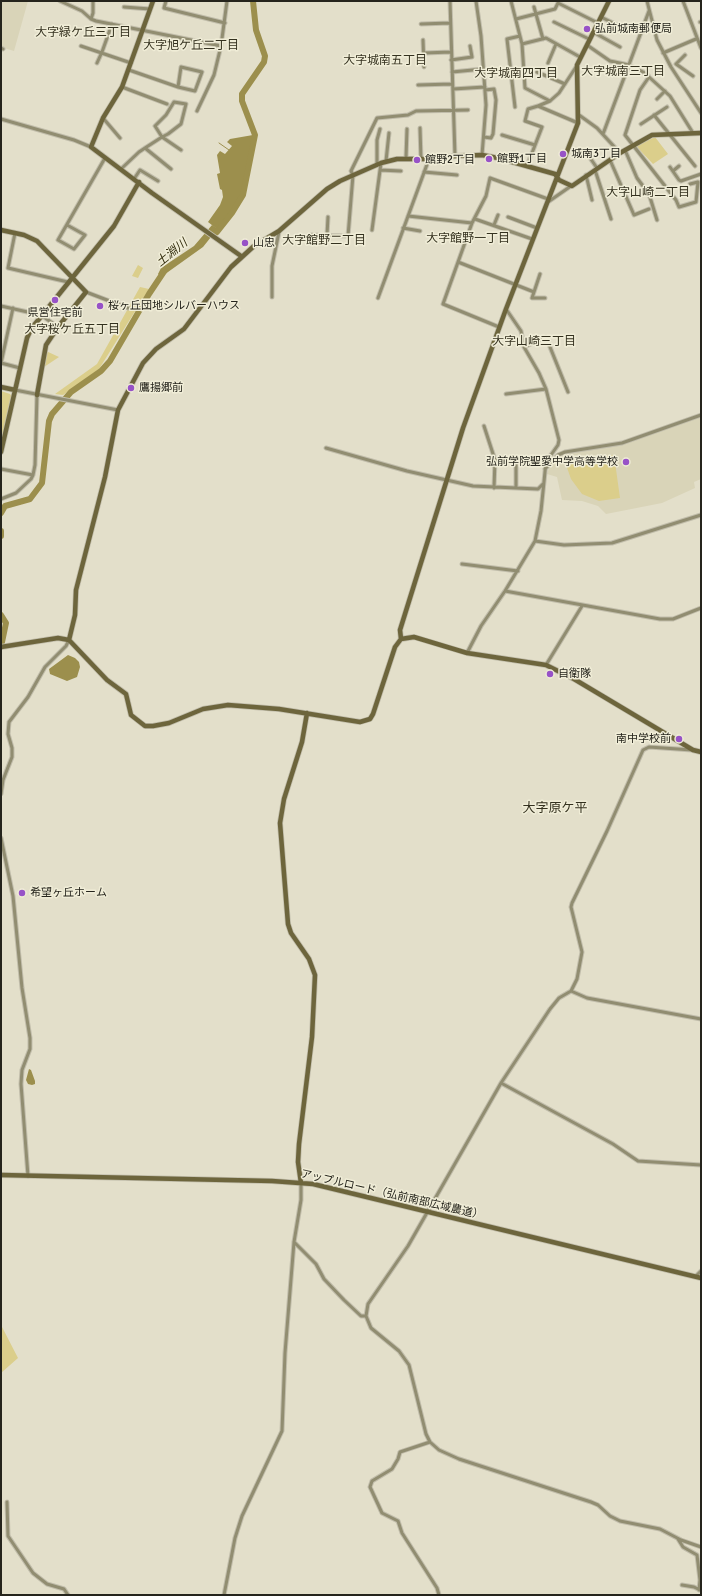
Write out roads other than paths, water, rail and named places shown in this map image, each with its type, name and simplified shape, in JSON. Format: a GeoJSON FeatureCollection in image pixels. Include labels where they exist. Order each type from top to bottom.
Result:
{"type":"FeatureCollection","features":[{"type":"Feature","properties":{"kind":"street"},"geometry":{"type":"LineString","coordinates":[[60,1],[82,11],[91,19],[221,46]]}},
{"type":"Feature","properties":{"kind":"street"},"geometry":{"type":"LineString","coordinates":[[91,19],[93,12],[93,1]]}},
{"type":"Feature","properties":{"kind":"street"},"geometry":{"type":"LineString","coordinates":[[91,147],[103,118],[122,86],[129,70],[153,1]]}},
{"type":"Feature","properties":{"kind":"street"},"geometry":{"type":"LineString","coordinates":[[166,1],[164,8],[224,23]]}},
{"type":"Feature","properties":{"kind":"street"},"geometry":{"type":"LineString","coordinates":[[197,111],[214,75],[221,46],[227,1]]}},
{"type":"Feature","properties":{"kind":"street"},"geometry":{"type":"LineString","coordinates":[[450,1],[454,156]]}},
{"type":"Feature","properties":{"kind":"street"},"geometry":{"type":"LineString","coordinates":[[476,1],[485,88],[482,155]]}},
{"type":"Feature","properties":{"kind":"street"},"geometry":{"type":"LineString","coordinates":[[511,1],[522,44],[525,88],[550,101]]}},
{"type":"Feature","properties":{"kind":"street"},"geometry":{"type":"LineString","coordinates":[[527,166],[542,126],[524,121],[528,109],[550,101],[565,84],[577,65],[609,1]]}},
{"type":"Feature","properties":{"kind":"street"},"geometry":{"type":"LineString","coordinates":[[647,1],[654,32],[663,53],[701,113]]}},
{"type":"Feature","properties":{"kind":"street"},"geometry":{"type":"LineString","coordinates":[[683,1],[700,46]]}},
{"type":"Feature","properties":{"kind":"street"},"geometry":{"type":"LineString","coordinates":[[516,19],[555,8],[558,4],[598,23]]}},
{"type":"Feature","properties":{"kind":"street"},"geometry":{"type":"LineString","coordinates":[[124,7],[150,10]]}},
{"type":"Feature","properties":{"kind":"street"},"geometry":{"type":"LineString","coordinates":[[534,7],[543,39]]}},
{"type":"Feature","properties":{"kind":"street"},"geometry":{"type":"LineString","coordinates":[[603,134],[649,11]]}},
{"type":"Feature","properties":{"kind":"street"},"geometry":{"type":"LineString","coordinates":[[601,17],[627,30]]}},
{"type":"Feature","properties":{"kind":"street"},"geometry":{"type":"LineString","coordinates":[[554,22],[589,39]]}},
{"type":"Feature","properties":{"kind":"street"},"geometry":{"type":"LineString","coordinates":[[421,24],[450,23]]}},
{"type":"Feature","properties":{"kind":"street"},"geometry":{"type":"LineString","coordinates":[[97,63],[112,24]]}},
{"type":"Feature","properties":{"kind":"street"},"geometry":{"type":"LineString","coordinates":[[593,32],[620,46]]}},
{"type":"Feature","properties":{"kind":"street"},"geometry":{"type":"LineString","coordinates":[[515,107],[507,39],[520,36]]}},
{"type":"Feature","properties":{"kind":"street"},"geometry":{"type":"LineString","coordinates":[[522,44],[546,38],[580,57]]}},
{"type":"Feature","properties":{"kind":"street"},"geometry":{"type":"LineString","coordinates":[[663,53],[696,38]]}},
{"type":"Feature","properties":{"kind":"street"},"geometry":{"type":"LineString","coordinates":[[423,40],[424,67]]}},
{"type":"Feature","properties":{"kind":"street"},"geometry":{"type":"LineString","coordinates":[[548,63],[556,44]]}},
{"type":"Feature","properties":{"kind":"street"},"geometry":{"type":"LineString","coordinates":[[586,45],[610,61],[639,68],[647,74],[665,91],[693,133]]}},
{"type":"Feature","properties":{"kind":"street"},"geometry":{"type":"LineString","coordinates":[[81,46],[131,63]]}},
{"type":"Feature","properties":{"kind":"street"},"geometry":{"type":"LineString","coordinates":[[451,60],[472,56],[470,46]]}},
{"type":"Feature","properties":{"kind":"street"},"geometry":{"type":"LineString","coordinates":[[424,53],[451,52]]}},
{"type":"Feature","properties":{"kind":"street"},"geometry":{"type":"LineString","coordinates":[[671,67],[685,55]]}},
{"type":"Feature","properties":{"kind":"street"},"geometry":{"type":"LineString","coordinates":[[676,64],[693,76]]}},
{"type":"Feature","properties":{"kind":"street"},"geometry":{"type":"LineString","coordinates":[[2,646],[58,638],[70,640],[107,680],[126,694],[130,715],[145,726],[170,723],[203,709],[221,706],[273,708],[356,722],[364,722],[370,719],[395,647],[401,638],[400,630],[447,480],[499,327],[578,123],[577,65]]}},
{"type":"Feature","properties":{"kind":"street"},"geometry":{"type":"LineString","coordinates":[[129,70],[178,86],[195,91],[202,72],[181,67],[178,86]]}},
{"type":"Feature","properties":{"kind":"street"},"geometry":{"type":"LineString","coordinates":[[452,72],[483,69]]}},
{"type":"Feature","properties":{"kind":"street"},"geometry":{"type":"LineString","coordinates":[[537,72],[565,84]]}},
{"type":"Feature","properties":{"kind":"street"},"geometry":{"type":"LineString","coordinates":[[649,77],[640,90],[625,135],[680,207],[696,202],[698,182],[690,184]]}},
{"type":"Feature","properties":{"kind":"street"},"geometry":{"type":"LineString","coordinates":[[418,85],[452,84]]}},
{"type":"Feature","properties":{"kind":"street"},"geometry":{"type":"LineString","coordinates":[[122,86],[167,104]]}},
{"type":"Feature","properties":{"kind":"street"},"geometry":{"type":"LineString","coordinates":[[452,89],[494,89],[496,100],[494,134],[491,138],[484,137]]}},
{"type":"Feature","properties":{"kind":"street"},"geometry":{"type":"LineString","coordinates":[[657,99],[665,91]]}},
{"type":"Feature","properties":{"kind":"street"},"geometry":{"type":"LineString","coordinates":[[121,169],[145,148],[162,137],[181,124],[186,104],[174,102],[166,115],[155,126],[162,137],[181,150]]}},
{"type":"Feature","properties":{"kind":"street"},"geometry":{"type":"LineString","coordinates":[[538,106],[578,123]]}},
{"type":"Feature","properties":{"kind":"street"},"geometry":{"type":"LineString","coordinates":[[641,124],[654,114],[667,107]]}},
{"type":"Feature","properties":{"kind":"street"},"geometry":{"type":"LineString","coordinates":[[311,235],[348,236],[353,175],[351,171],[377,118],[408,115],[416,111],[468,110]]}},
{"type":"Feature","properties":{"kind":"street"},"geometry":{"type":"LineString","coordinates":[[654,114],[668,134],[695,166]]}},
{"type":"Feature","properties":{"kind":"street"},"geometry":{"type":"LineString","coordinates":[[579,115],[603,134],[620,153]]}},
{"type":"Feature","properties":{"kind":"street"},"geometry":{"type":"LineString","coordinates":[[103,118],[120,138]]}},
{"type":"Feature","properties":{"kind":"street"},"geometry":{"type":"LineString","coordinates":[[1,119],[74,140],[91,147],[241,256]]}},
{"type":"Feature","properties":{"kind":"street"},"geometry":{"type":"LineString","coordinates":[[420,128],[421,159]]}},
{"type":"Feature","properties":{"kind":"street"},"geometry":{"type":"LineString","coordinates":[[380,129],[377,140],[382,163]]}},
{"type":"Feature","properties":{"kind":"street"},"geometry":{"type":"LineString","coordinates":[[406,158],[407,129]]}},
{"type":"Feature","properties":{"kind":"street"},"geometry":{"type":"LineString","coordinates":[[547,201],[572,186],[620,153],[652,135],[701,132]]}},
{"type":"Feature","properties":{"kind":"street"},"geometry":{"type":"LineString","coordinates":[[372,230],[380,170],[389,133]]}},
{"type":"Feature","properties":{"kind":"street"},"geometry":{"type":"LineString","coordinates":[[502,136],[535,145]]}},
{"type":"Feature","properties":{"kind":"street"},"geometry":{"type":"LineString","coordinates":[[145,148],[171,169]]}},
{"type":"Feature","properties":{"kind":"street"},"geometry":{"type":"LineString","coordinates":[[625,150],[637,178],[649,194],[657,220]]}},
{"type":"Feature","properties":{"kind":"street"},"geometry":{"type":"LineString","coordinates":[[586,152],[596,169],[611,219]]}},
{"type":"Feature","properties":{"kind":"street"},"geometry":{"type":"LineString","coordinates":[[1,794],[3,780],[12,757],[12,748],[8,734],[9,722],[28,697],[45,667],[70,640],[75,616],[76,590],[104,477],[118,410],[143,363],[156,349],[184,329],[222,277],[241,256],[254,246],[279,231],[327,189],[353,175],[382,163],[406,158],[429,159],[482,155],[555,174],[557,177],[572,186]]}},
{"type":"Feature","properties":{"kind":"street"},"geometry":{"type":"LineString","coordinates":[[67,225],[85,235],[74,249],[58,240],[105,158]]}},
{"type":"Feature","properties":{"kind":"street"},"geometry":{"type":"LineString","coordinates":[[378,298],[429,159]]}},
{"type":"Feature","properties":{"kind":"street"},"geometry":{"type":"LineString","coordinates":[[610,160],[634,215],[649,209]]}},
{"type":"Feature","properties":{"kind":"street"},"geometry":{"type":"LineString","coordinates":[[673,171],[679,166]]}},
{"type":"Feature","properties":{"kind":"street"},"geometry":{"type":"LineString","coordinates":[[670,167],[681,181],[700,174],[700,168]]}},
{"type":"Feature","properties":{"kind":"street"},"geometry":{"type":"LineString","coordinates":[[134,179],[140,170],[158,181]]}},
{"type":"Feature","properties":{"kind":"street"},"geometry":{"type":"LineString","coordinates":[[380,170],[401,171]]}},
{"type":"Feature","properties":{"kind":"street"},"geometry":{"type":"LineString","coordinates":[[424,172],[457,175]]}},
{"type":"Feature","properties":{"kind":"street"},"geometry":{"type":"LineString","coordinates":[[586,176],[592,200]]}},
{"type":"Feature","properties":{"kind":"street"},"geometry":{"type":"LineString","coordinates":[[499,327],[443,304],[472,223],[486,196],[490,178],[547,201]]}},
{"type":"Feature","properties":{"kind":"street"},"geometry":{"type":"LineString","coordinates":[[1,452],[27,338],[41,314],[114,226],[139,182]]}},
{"type":"Feature","properties":{"kind":"street"},"geometry":{"type":"LineString","coordinates":[[494,225],[498,215]]}},
{"type":"Feature","properties":{"kind":"street"},"geometry":{"type":"LineString","coordinates":[[408,216],[472,223]]}},
{"type":"Feature","properties":{"kind":"street"},"geometry":{"type":"LineString","coordinates":[[328,217],[328,235]]}},
{"type":"Feature","properties":{"kind":"street"},"geometry":{"type":"LineString","coordinates":[[508,218],[537,228]]}},
{"type":"Feature","properties":{"kind":"street"},"geometry":{"type":"LineString","coordinates":[[475,219],[532,239]]}},
{"type":"Feature","properties":{"kind":"street"},"geometry":{"type":"LineString","coordinates":[[403,228],[420,231]]}},
{"type":"Feature","properties":{"kind":"street"},"geometry":{"type":"LineString","coordinates":[[1,230],[30,237],[43,245],[86,292],[128,308]]}},
{"type":"Feature","properties":{"kind":"street"},"geometry":{"type":"LineString","coordinates":[[272,297],[272,266],[279,231]]}},
{"type":"Feature","properties":{"kind":"street"},"geometry":{"type":"LineString","coordinates":[[15,233],[8,268],[68,282]]}},
{"type":"Feature","properties":{"kind":"street"},"geometry":{"type":"LineString","coordinates":[[458,262],[534,292]]}},
{"type":"Feature","properties":{"kind":"street"},"geometry":{"type":"LineString","coordinates":[[540,274],[532,298],[545,298]]}},
{"type":"Feature","properties":{"kind":"street"},"geometry":{"type":"LineString","coordinates":[[1,499],[16,493],[31,479],[35,465],[37,395],[46,346],[58,327],[86,292]]}},
{"type":"Feature","properties":{"kind":"street"},"geometry":{"type":"LineString","coordinates":[[1,306],[41,314],[58,327]]}},
{"type":"Feature","properties":{"kind":"street"},"geometry":{"type":"LineString","coordinates":[[13,308],[1,363],[20,368]]}},
{"type":"Feature","properties":{"kind":"street"},"geometry":{"type":"LineString","coordinates":[[467,652],[481,626],[518,571],[535,542],[541,511],[547,460],[558,445],[559,440],[546,389],[539,373],[524,347],[521,331],[506,309]]}},
{"type":"Feature","properties":{"kind":"street"},"geometry":{"type":"LineString","coordinates":[[524,347],[546,336],[568,392]]}},
{"type":"Feature","properties":{"kind":"street"},"geometry":{"type":"LineString","coordinates":[[1,387],[118,410]]}},
{"type":"Feature","properties":{"kind":"street"},"geometry":{"type":"LineString","coordinates":[[506,394],[546,389]]}},
{"type":"Feature","properties":{"kind":"street"},"geometry":{"type":"LineString","coordinates":[[545,469],[558,455],[566,452],[622,443],[701,415]]}},
{"type":"Feature","properties":{"kind":"street"},"geometry":{"type":"LineString","coordinates":[[484,426],[495,460],[494,488]]}},
{"type":"Feature","properties":{"kind":"street"},"geometry":{"type":"LineString","coordinates":[[326,448],[473,486],[494,488],[538,488],[543,484]]}},
{"type":"Feature","properties":{"kind":"street"},"geometry":{"type":"LineString","coordinates":[[495,460],[547,460]]}},
{"type":"Feature","properties":{"kind":"street"},"geometry":{"type":"LineString","coordinates":[[516,460],[516,488]]}},
{"type":"Feature","properties":{"kind":"street"},"geometry":{"type":"LineString","coordinates":[[1,469],[33,474]]}},
{"type":"Feature","properties":{"kind":"street"},"geometry":{"type":"LineString","coordinates":[[535,542],[564,545],[612,543],[701,515]]}},
{"type":"Feature","properties":{"kind":"street"},"geometry":{"type":"LineString","coordinates":[[462,564],[518,571]]}},
{"type":"Feature","properties":{"kind":"street"},"geometry":{"type":"LineString","coordinates":[[505,591],[582,606],[668,620],[701,608]]}},
{"type":"Feature","properties":{"kind":"street"},"geometry":{"type":"LineString","coordinates":[[546,665],[582,606]]}},
{"type":"Feature","properties":{"kind":"street"},"geometry":{"type":"LineString","coordinates":[[401,638],[414,637],[467,652],[546,665],[574,679],[693,750]]}},
{"type":"Feature","properties":{"kind":"street"},"geometry":{"type":"LineString","coordinates":[[224,1595],[235,1538],[242,1516],[282,1431],[283,1386],[294,1242],[301,1200],[298,1144],[312,1037],[315,975],[310,959],[291,933],[288,924],[280,823],[284,799],[302,742],[306,713]]}},
{"type":"Feature","properties":{"kind":"street"},"geometry":{"type":"LineString","coordinates":[[701,752],[693,750],[649,747],[643,750],[607,831],[571,906],[582,952],[577,979],[571,991],[559,998],[501,1083],[408,1246],[368,1304],[366,1316],[371,1328],[399,1351],[409,1365],[424,1428],[430,1442],[446,1454],[591,1502],[598,1505],[615,1519],[660,1529],[678,1539],[701,1547]]}},
{"type":"Feature","properties":{"kind":"street"},"geometry":{"type":"LineString","coordinates":[[1,838],[13,896],[22,988],[30,1038],[30,1049],[22,1070],[21,1084],[28,1176]]}},
{"type":"Feature","properties":{"kind":"street"},"geometry":{"type":"LineString","coordinates":[[571,991],[587,998],[701,1019]]}},
{"type":"Feature","properties":{"kind":"street"},"geometry":{"type":"LineString","coordinates":[[501,1083],[613,1144],[638,1161],[701,1165]]}},
{"type":"Feature","properties":{"kind":"street","name":"アップルロード（弘前南部広域農道）"},"geometry":{"type":"LineString","coordinates":[[1,1175],[301,1183],[698,1277]]}},
{"type":"Feature","properties":{"kind":"street"},"geometry":{"type":"LineString","coordinates":[[294,1242],[316,1264],[324,1279],[338,1294],[361,1316],[366,1316]]}},
{"type":"Feature","properties":{"kind":"street"},"geometry":{"type":"LineString","coordinates":[[698,1277],[701,1271]]}},
{"type":"Feature","properties":{"kind":"street"},"geometry":{"type":"LineString","coordinates":[[430,1442],[400,1452],[392,1469],[372,1481],[370,1487],[382,1513],[398,1521],[402,1533],[437,1588],[439,1595]]}},
{"type":"Feature","properties":{"kind":"street"},"geometry":{"type":"LineString","coordinates":[[7,1502],[8,1536],[33,1573],[48,1584],[64,1589],[68,1595]]}},
{"type":"Feature","properties":{"kind":"street"},"geometry":{"type":"LineString","coordinates":[[678,1539],[683,1547],[697,1555],[700,1590],[694,1587],[682,1585]]}},
{"type":"Feature","properties":{"kind":"waterway","name":"土淵川"},"geometry":{"type":"LineString","coordinates":[[214,234],[232,213],[243,195],[255,135],[242,101],[242,94],[264,62],[265,56],[256,30],[253,1]]}},
{"type":"Feature","properties":{"kind":"waterway"},"geometry":{"type":"LineString","coordinates":[[219,143],[229,150]]}},
{"type":"Feature","properties":{"kind":"waterway","name":"土淵川"},"geometry":{"type":"LineString","coordinates":[[1,513],[5,506],[30,499],[42,483],[49,421],[52,414],[71,392],[101,371],[110,361],[149,294],[165,270]]}},
{"type":"Feature","properties":{"kind":"waterway","name":"土淵川"},"geometry":{"type":"LineString","coordinates":[[1,531],[1,536]]}},
{"type":"Feature","properties":{"kind":"waterway","name":"土淵川"},"geometry":{"type":"LineString","coordinates":[[1,615],[6,623],[1,647]]}},
{"type":"Feature","properties":{"kind":"place","name":"弘前城南郵便局"},"geometry":{"type":"Point","coordinates":[587,29]}},
{"type":"Feature","properties":{"kind":"place","name":"城南3丁目"},"geometry":{"type":"Point","coordinates":[563,154]}},
{"type":"Feature","properties":{"kind":"place","name":"館野1丁目"},"geometry":{"type":"Point","coordinates":[489,159]}},
{"type":"Feature","properties":{"kind":"place","name":"館野2丁目"},"geometry":{"type":"Point","coordinates":[417,160]}},
{"type":"Feature","properties":{"kind":"place","name":"山忠"},"geometry":{"type":"Point","coordinates":[245,243]}},
{"type":"Feature","properties":{"kind":"place","name":"県営住宅前"},"geometry":{"type":"Point","coordinates":[55,300]}},
{"type":"Feature","properties":{"kind":"place","name":"桜ヶ丘団地シルバーハウス"},"geometry":{"type":"Point","coordinates":[100,306]}},
{"type":"Feature","properties":{"kind":"place","name":"鷹揚郷前"},"geometry":{"type":"Point","coordinates":[131,388]}},
{"type":"Feature","properties":{"kind":"place","name":"弘前学院聖愛中学高等学校"},"geometry":{"type":"Point","coordinates":[626,462]}},
{"type":"Feature","properties":{"kind":"place","name":"自衛隊"},"geometry":{"type":"Point","coordinates":[550,674]}},
{"type":"Feature","properties":{"kind":"place","name":"南中学校前"},"geometry":{"type":"Point","coordinates":[679,739]}},
{"type":"Feature","properties":{"kind":"place","name":"希望ヶ丘ホーム"},"geometry":{"type":"Point","coordinates":[22,893]}},
{"type":"Feature","properties":{"kind":"district","name":"大字緑ケ丘三丁目"},"geometry":{"type":"Point","coordinates":[83,33]}},
{"type":"Feature","properties":{"kind":"district","name":"大字旭ケ丘二丁目"},"geometry":{"type":"Point","coordinates":[191,46]}},
{"type":"Feature","properties":{"kind":"district","name":"大字城南五丁目"},"geometry":{"type":"Point","coordinates":[385,61]}},
{"type":"Feature","properties":{"kind":"district","name":"大字城南三丁目"},"geometry":{"type":"Point","coordinates":[623,72]}},
{"type":"Feature","properties":{"kind":"district","name":"大字城南四丁目"},"geometry":{"type":"Point","coordinates":[516,74]}},
{"type":"Feature","properties":{"kind":"district","name":"大字山崎二丁目"},"geometry":{"type":"Point","coordinates":[648,193]}},
{"type":"Feature","properties":{"kind":"district","name":"大字館野一丁目"},"geometry":{"type":"Point","coordinates":[468,239]}},
{"type":"Feature","properties":{"kind":"district","name":"大字館野二丁目"},"geometry":{"type":"Point","coordinates":[324,241]}},
{"type":"Feature","properties":{"kind":"district","name":"大字桜ケ丘五丁目"},"geometry":{"type":"Point","coordinates":[72,330]}},
{"type":"Feature","properties":{"kind":"district","name":"大字山崎三丁目"},"geometry":{"type":"Point","coordinates":[534,342]}},
{"type":"Feature","properties":{"kind":"district","name":"大字原ケ平"},"geometry":{"type":"Point","coordinates":[555,809]}}]}
